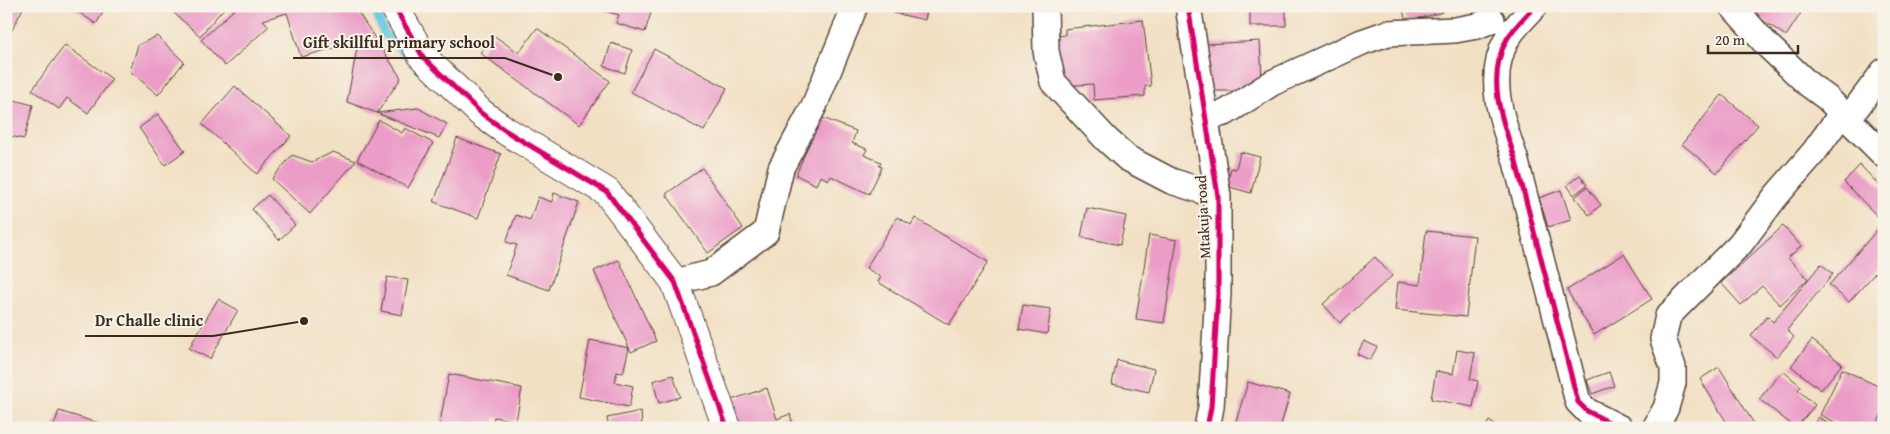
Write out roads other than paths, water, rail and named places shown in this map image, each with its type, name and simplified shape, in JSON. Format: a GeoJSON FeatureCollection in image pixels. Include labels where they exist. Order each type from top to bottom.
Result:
{"type":"FeatureCollection","features":[{"type":"Feature","properties":{"kind":"street"},"geometry":{"type":"LineString","coordinates":[[394,6],[423,57],[481,113],[606,192],[675,282],[727,428]]}},
{"type":"Feature","properties":{"kind":"street"},"geometry":{"type":"LineString","coordinates":[[675,282],[711,272],[766,232],[781,168],[814,106],[855,6]]}},
{"type":"Feature","properties":{"kind":"street"},"geometry":{"type":"LineString","coordinates":[[1045,6],[1046,51],[1053,82],[1106,139],[1127,158],[1170,181],[1218,196]]}},
{"type":"Feature","properties":{"kind":"street","name":"Mtakuja road"},"geometry":{"type":"LineString","coordinates":[[1188,6],[1218,196],[1218,294],[1211,407],[1207,428]]}},
{"type":"Feature","properties":{"kind":"street"},"geometry":{"type":"LineString","coordinates":[[1205,116],[1225,113],[1272,83],[1388,33],[1462,29],[1495,21],[1535,6]]}},
{"type":"Feature","properties":{"kind":"street"},"geometry":{"type":"LineString","coordinates":[[1732,6],[1767,45],[1845,116],[1884,155]]}},
{"type":"Feature","properties":{"kind":"street"},"geometry":{"type":"LineString","coordinates":[[1495,21],[1499,56],[1495,86],[1502,122],[1515,158],[1574,391],[1578,402],[1587,411],[1620,428]]}},
{"type":"Feature","properties":{"kind":"street"},"geometry":{"type":"LineString","coordinates":[[1654,428],[1666,408],[1673,383],[1673,366],[1663,339],[1668,316],[1740,244],[1776,196],[1884,71]]}},
{"type":"Feature","properties":{"kind":"waterway"},"geometry":{"type":"LineString","coordinates":[[374,6],[384,34],[413,60]]}},
{"type":"Feature","properties":{"kind":"place","name":"Gift skillful primary school"},"geometry":{"type":"Point","coordinates":[558,77]}},
{"type":"Feature","properties":{"kind":"place","name":"Dr Challe clinic"},"geometry":{"type":"Point","coordinates":[304,321]}}]}
